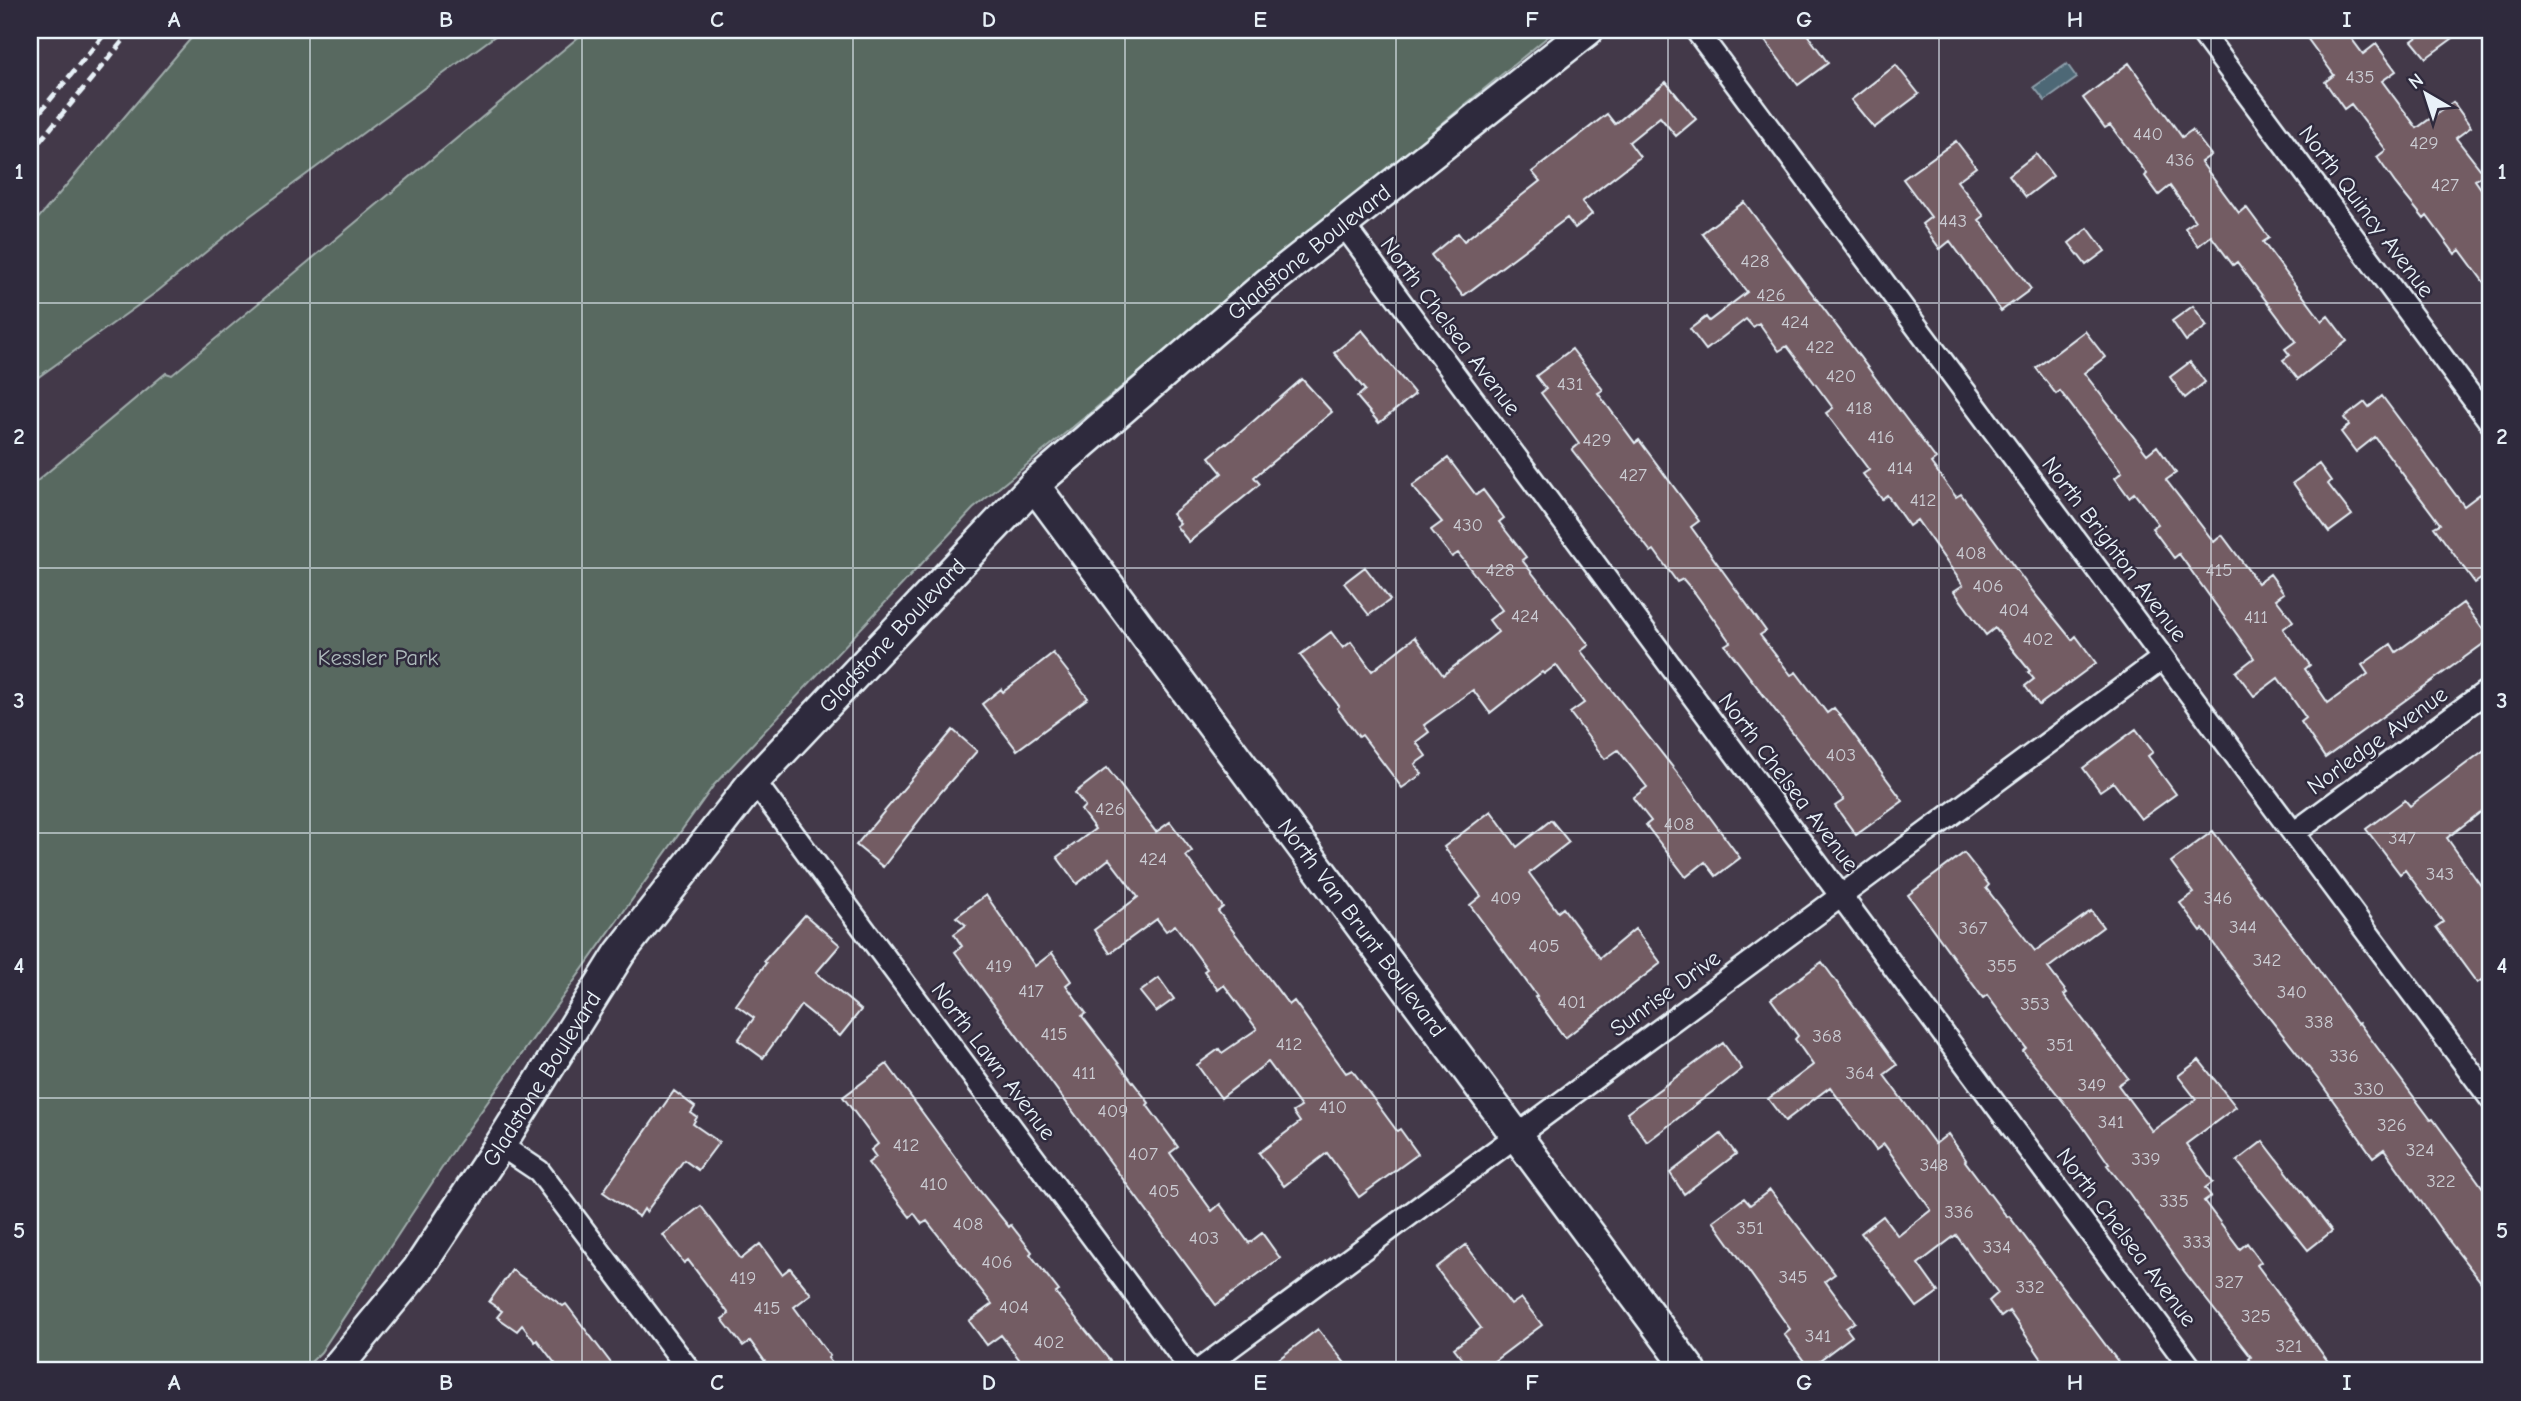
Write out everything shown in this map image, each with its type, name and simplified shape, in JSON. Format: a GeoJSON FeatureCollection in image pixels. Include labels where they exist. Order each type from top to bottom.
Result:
{"type":"FeatureCollection","features":[{"type":"Feature","properties":{"kind":"street","name":"Gladstone Boulevard"},"geometry":{"type":"LineString","coordinates":[[334,1371],[418,1269],[620,954],[754,781],[1034,485],[1194,346],[1588,30]]}},
{"type":"Feature","properties":{"kind":"street","name":"North Brighton Avenue"},"geometry":{"type":"LineString","coordinates":[[1696,30],[2491,1099]]}},
{"type":"Feature","properties":{"kind":"street","name":"North Quincy Avenue"},"geometry":{"type":"LineString","coordinates":[[2200,30],[2491,423]]}},
{"type":"Feature","properties":{"kind":"street","name":"North Chelsea Avenue"},"geometry":{"type":"LineString","coordinates":[[1343,224],[2193,1371]]}},
{"type":"Feature","properties":{"kind":"street","name":"North Van Brunt Boulevard"},"geometry":{"type":"LineString","coordinates":[[1034,485],[1691,1371]]}},
{"type":"Feature","properties":{"kind":"street","name":"Sunrise Drive"},"geometry":{"type":"LineString","coordinates":[[1198,1371],[2163,658]]}},
{"type":"Feature","properties":{"kind":"street","name":"Norledge Avenue"},"geometry":{"type":"LineString","coordinates":[[2294,833],[2491,688]]}},
{"type":"Feature","properties":{"kind":"street","name":"North Lawn Avenue"},"geometry":{"type":"LineString","coordinates":[[754,781],[1192,1371]]}},
{"type":"Feature","properties":{"kind":"street"},"geometry":{"type":"LineString","coordinates":[[500,1145],[539,1171],[690,1371]]}},
{"type":"Feature","properties":{"kind":"green space"},"geometry":{"type":"Polygon","coordinates":[[[198,30],[503,30],[250,216],[158,291],[30,383],[30,228],[198,30]]]}},
{"type":"Feature","properties":{"kind":"green space","name":"Kessler Park"},"geometry":{"type":"Polygon","coordinates":[[[587,30],[1556,30],[973,509],[714,785],[457,1145],[321,1352],[302,1371],[30,1371],[30,487],[166,373],[172,375],[587,30]]]}},
{"type":"Feature","properties":{"kind":"water"},"geometry":{"type":"Polygon","coordinates":[[[2067,64],[2077,78],[2045,101],[2034,87],[2067,64]]]}},
{"type":"Feature","properties":{"kind":"building"},"geometry":{"type":"Polygon","coordinates":[[[1757,30],[1804,30],[1828,63],[1798,85],[1757,30]]]}},
{"type":"Feature","properties":{"kind":"building"},"geometry":{"type":"Polygon","coordinates":[[[2318,30],[2345,30],[2363,54],[2376,44],[2396,71],[2382,81],[2417,128],[2453,102],[2471,127],[2456,138],[2484,174],[2475,180],[2491,203],[2491,292],[2460,250],[2455,254],[2427,216],[2424,219],[2395,183],[2377,157],[2386,150],[2351,104],[2344,109],[2325,82],[2334,75],[2307,38],[2318,30]]]}},
{"type":"Feature","properties":{"kind":"building"},"geometry":{"type":"Polygon","coordinates":[[[2427,30],[2464,30],[2426,58],[2412,41],[2427,30]]]}},
{"type":"Feature","properties":{"kind":"building"},"geometry":{"type":"Polygon","coordinates":[[[2129,63],[2182,137],[2192,130],[2211,155],[2201,162],[2239,213],[2246,207],[2269,238],[2263,242],[2322,321],[2328,316],[2347,341],[2298,379],[2283,360],[2290,355],[2285,349],[2296,341],[2237,262],[2233,265],[2211,236],[2198,246],[2185,228],[2195,221],[2170,186],[2159,195],[2145,176],[2147,174],[2110,125],[2105,128],[2083,98],[2129,63]]]}},
{"type":"Feature","properties":{"kind":"building"},"geometry":{"type":"Polygon","coordinates":[[[1896,65],[1919,94],[1874,128],[1851,100],[1896,65]]]}},
{"type":"Feature","properties":{"kind":"building"},"geometry":{"type":"Polygon","coordinates":[[[1666,82],[1696,119],[1676,136],[1660,117],[1629,142],[1640,157],[1582,202],[1592,214],[1575,228],[1567,218],[1463,296],[1431,255],[1458,233],[1464,241],[1540,181],[1532,172],[1607,114],[1615,124],[1666,82]]]}},
{"type":"Feature","properties":{"kind":"building"},"geometry":{"type":"Polygon","coordinates":[[[1956,141],[1976,167],[1957,181],[1984,216],[1979,220],[2031,289],[2001,311],[1950,241],[1940,249],[1922,224],[1931,217],[1903,179],[1956,141]]]}},
{"type":"Feature","properties":{"kind":"building"},"geometry":{"type":"Polygon","coordinates":[[[2036,154],[2053,176],[2026,197],[2009,175],[2036,154]]]}},
{"type":"Feature","properties":{"kind":"building"},"geometry":{"type":"Polygon","coordinates":[[[1744,202],[1936,459],[1931,463],[1956,497],[1961,494],[2026,583],[2072,640],[2076,636],[2096,663],[2039,705],[2025,686],[2034,679],[2028,672],[2030,671],[1995,628],[1986,635],[1954,591],[1963,585],[1917,520],[1909,526],[1887,495],[1882,499],[1863,474],[1869,470],[1826,413],[1833,408],[1787,346],[1779,351],[1759,323],[1753,327],[1746,319],[1706,350],[1690,329],[1706,317],[1709,321],[1747,292],[1702,233],[1744,202]]]}},
{"type":"Feature","properties":{"kind":"building"},"geometry":{"type":"Polygon","coordinates":[[[2088,228],[2105,251],[2086,265],[2069,243],[2088,228]]]}},
{"type":"Feature","properties":{"kind":"building"},"geometry":{"type":"Polygon","coordinates":[[[2193,306],[2207,326],[2186,341],[2172,321],[2193,306]]]}},
{"type":"Feature","properties":{"kind":"building"},"geometry":{"type":"Polygon","coordinates":[[[1362,330],[1415,394],[1379,423],[1357,397],[1365,390],[1334,353],[1362,330]]]}},
{"type":"Feature","properties":{"kind":"building"},"geometry":{"type":"Polygon","coordinates":[[[2085,331],[2105,357],[2084,373],[2147,454],[2157,446],[2176,473],[2166,480],[2214,542],[2222,535],[2258,583],[2270,574],[2284,593],[2276,599],[2293,621],[2283,629],[2310,665],[2305,669],[2328,703],[2368,674],[2362,665],[2391,644],[2396,652],[2463,603],[2490,639],[2325,758],[2301,722],[2306,718],[2278,678],[2254,696],[2236,672],[2254,658],[2179,554],[2174,558],[2152,528],[2158,524],[2134,493],[2129,497],[2115,478],[2122,472],[2060,391],[2056,394],[2036,368],[2085,331]]]}},
{"type":"Feature","properties":{"kind":"building"},"geometry":{"type":"Polygon","coordinates":[[[1572,349],[1603,390],[1598,393],[1635,443],[1639,440],[1699,521],[1691,527],[1766,631],[1760,635],[1791,675],[1796,672],[1827,713],[1834,708],[1903,801],[1856,835],[1835,806],[1844,800],[1725,645],[1730,642],[1695,593],[1683,579],[1677,582],[1654,550],[1651,552],[1572,450],[1579,444],[1541,393],[1546,389],[1536,376],[1572,349]]]}},
{"type":"Feature","properties":{"kind":"building"},"geometry":{"type":"Polygon","coordinates":[[[2190,362],[2205,382],[2185,398],[2170,377],[2190,362]]]}},
{"type":"Feature","properties":{"kind":"building"},"geometry":{"type":"Polygon","coordinates":[[[1302,379],[1332,412],[1254,477],[1260,484],[1189,542],[1176,526],[1180,523],[1172,514],[1222,473],[1209,457],[1302,379]]]}},
{"type":"Feature","properties":{"kind":"building"},"geometry":{"type":"Polygon","coordinates":[[[2382,396],[2464,506],[2480,494],[2491,509],[2491,572],[2475,583],[2434,527],[2440,524],[2375,437],[2356,452],[2341,432],[2349,425],[2344,418],[2365,402],[2369,407],[2382,396]]]}},
{"type":"Feature","properties":{"kind":"building"},"geometry":{"type":"Polygon","coordinates":[[[1448,458],[1476,495],[1483,490],[1504,518],[1499,522],[1526,557],[1522,560],[1589,645],[1581,651],[1682,779],[1740,858],[1716,876],[1705,862],[1686,877],[1646,825],[1651,821],[1633,798],[1647,787],[1618,750],[1605,759],[1570,713],[1584,703],[1556,665],[1544,674],[1542,672],[1490,713],[1473,690],[1424,725],[1429,732],[1416,742],[1426,756],[1415,764],[1422,774],[1402,788],[1362,735],[1359,737],[1300,655],[1331,632],[1343,648],[1351,642],[1372,671],[1415,637],[1443,675],[1498,632],[1489,620],[1502,610],[1458,553],[1452,557],[1431,530],[1442,522],[1412,486],[1448,458]]]}},
{"type":"Feature","properties":{"kind":"building"},"geometry":{"type":"Polygon","coordinates":[[[2319,464],[2331,481],[2328,484],[2352,515],[2329,532],[2293,483],[2319,464]]]}},
{"type":"Feature","properties":{"kind":"building"},"geometry":{"type":"Polygon","coordinates":[[[1365,567],[1390,600],[1369,615],[1344,583],[1365,567]]]}},
{"type":"Feature","properties":{"kind":"building"},"geometry":{"type":"Polygon","coordinates":[[[1053,653],[1088,698],[1017,750],[982,704],[1001,689],[1003,692],[1053,653]]]}},
{"type":"Feature","properties":{"kind":"building"},"geometry":{"type":"Polygon","coordinates":[[[2136,729],[2153,752],[2148,756],[2176,794],[2141,819],[2113,782],[2100,791],[2083,768],[2136,729]]]}},
{"type":"Feature","properties":{"kind":"building"},"geometry":{"type":"Polygon","coordinates":[[[953,730],[977,751],[941,792],[883,867],[856,845],[953,730]]]}},
{"type":"Feature","properties":{"kind":"building"},"geometry":{"type":"Polygon","coordinates":[[[2491,745],[2491,804],[2447,838],[2491,900],[2491,973],[2477,983],[2436,927],[2443,922],[2405,870],[2400,874],[2366,829],[2405,800],[2410,806],[2491,745]]]}},
{"type":"Feature","properties":{"kind":"building"},"geometry":{"type":"Polygon","coordinates":[[[1107,768],[1156,832],[1170,822],[1192,851],[1186,856],[1223,907],[1218,911],[1289,1005],[1294,1001],[1346,1073],[1352,1070],[1397,1131],[1400,1129],[1418,1154],[1359,1197],[1327,1153],[1284,1186],[1259,1153],[1300,1122],[1293,1112],[1301,1107],[1268,1062],[1221,1098],[1197,1065],[1219,1049],[1222,1053],[1257,1029],[1224,985],[1218,990],[1204,971],[1207,969],[1175,925],[1166,931],[1157,919],[1110,953],[1094,930],[1138,897],[1109,859],[1077,884],[1057,857],[1095,829],[1081,810],[1085,806],[1075,793],[1107,768]]]}},
{"type":"Feature","properties":{"kind":"building"},"geometry":{"type":"Polygon","coordinates":[[[1491,811],[1517,847],[1551,820],[1569,842],[1529,873],[1558,912],[1563,908],[1600,958],[1635,929],[1661,963],[1565,1038],[1470,905],[1481,896],[1444,847],[1491,811]]]}},
{"type":"Feature","properties":{"kind":"building"},"geometry":{"type":"Polygon","coordinates":[[[2213,831],[2491,1199],[2491,1295],[2384,1149],[2373,1157],[2320,1082],[2180,903],[2194,893],[2171,862],[2213,831]]]}},
{"type":"Feature","properties":{"kind":"building"},"geometry":{"type":"Polygon","coordinates":[[[1964,853],[1989,885],[1986,888],[2035,951],[2091,911],[2103,927],[2048,968],[2067,993],[2064,995],[2128,1078],[2118,1085],[2152,1131],[2196,1099],[2178,1076],[2199,1060],[2236,1107],[2186,1144],[2213,1182],[2205,1188],[2211,1196],[2204,1201],[2240,1249],[2247,1243],[2261,1262],[2257,1265],[2335,1371],[2259,1371],[2107,1165],[2109,1164],[2081,1124],[2023,1051],[2026,1048],[1987,995],[1983,998],[1908,895],[1964,853]]]}},
{"type":"Feature","properties":{"kind":"building"},"geometry":{"type":"Polygon","coordinates":[[[986,895],[1035,966],[1052,953],[1071,981],[1066,985],[1086,1013],[1082,1016],[1149,1103],[1147,1105],[1178,1147],[1170,1153],[1212,1211],[1220,1204],[1249,1243],[1262,1233],[1280,1258],[1216,1305],[955,952],[962,946],[954,934],[966,925],[956,917],[986,895]]]}},
{"type":"Feature","properties":{"kind":"building"},"geometry":{"type":"Polygon","coordinates":[[[805,915],[840,945],[816,973],[861,1010],[840,1036],[801,1005],[763,1058],[738,1040],[754,1018],[736,1005],[766,963],[764,961],[805,915]]]}},
{"type":"Feature","properties":{"kind":"building"},"geometry":{"type":"Polygon","coordinates":[[[1822,962],[1897,1065],[1884,1075],[1935,1144],[1948,1134],[1965,1161],[2125,1371],[2050,1371],[2009,1311],[2001,1317],[1989,1301],[1998,1293],[1956,1235],[1918,1264],[1938,1292],[1917,1307],[1861,1233],[1883,1216],[1898,1236],[1931,1210],[1884,1144],[1876,1150],[1830,1087],[1785,1121],[1768,1099],[1813,1065],[1795,1039],[1798,1036],[1771,999],[1822,962]]]}},
{"type":"Feature","properties":{"kind":"building"},"geometry":{"type":"Polygon","coordinates":[[[1159,978],[1174,999],[1156,1012],[1140,992],[1159,978]]]}},
{"type":"Feature","properties":{"kind":"building"},"geometry":{"type":"Polygon","coordinates":[[[1723,1043],[1742,1069],[1647,1142],[1627,1113],[1723,1043]]]}},
{"type":"Feature","properties":{"kind":"building"},"geometry":{"type":"Polygon","coordinates":[[[887,1064],[979,1190],[1032,1252],[1030,1254],[1059,1291],[1056,1293],[1118,1371],[1028,1371],[1001,1335],[987,1345],[969,1321],[992,1304],[927,1221],[922,1224],[914,1213],[910,1217],[868,1163],[876,1157],[871,1150],[878,1144],[843,1097],[887,1064]]]}},
{"type":"Feature","properties":{"kind":"building"},"geometry":{"type":"Polygon","coordinates":[[[674,1091],[695,1107],[691,1113],[697,1117],[693,1124],[719,1142],[698,1170],[684,1160],[646,1212],[644,1209],[639,1217],[603,1192],[674,1091]]]}},
{"type":"Feature","properties":{"kind":"building"},"geometry":{"type":"Polygon","coordinates":[[[1721,1134],[1736,1154],[1684,1194],[1670,1173],[1721,1134]]]}},
{"type":"Feature","properties":{"kind":"building"},"geometry":{"type":"Polygon","coordinates":[[[2263,1141],[2332,1231],[2308,1250],[2237,1161],[2263,1141]]]}},
{"type":"Feature","properties":{"kind":"building"},"geometry":{"type":"Polygon","coordinates":[[[1770,1190],[1835,1274],[1825,1281],[1855,1322],[1846,1328],[1852,1336],[1809,1368],[1784,1334],[1790,1329],[1713,1221],[1744,1198],[1750,1205],[1770,1190]]]}},
{"type":"Feature","properties":{"kind":"building"},"geometry":{"type":"Polygon","coordinates":[[[701,1206],[741,1259],[760,1244],[782,1274],[790,1268],[811,1294],[794,1307],[838,1371],[772,1371],[750,1341],[743,1346],[722,1319],[729,1314],[688,1260],[684,1263],[663,1235],[701,1206]]]}},
{"type":"Feature","properties":{"kind":"building"},"geometry":{"type":"Polygon","coordinates":[[[1466,1245],[1511,1305],[1521,1298],[1542,1325],[1481,1371],[1472,1371],[1454,1348],[1481,1328],[1436,1268],[1466,1245]]]}},
{"type":"Feature","properties":{"kind":"building"},"geometry":{"type":"Polygon","coordinates":[[[512,1270],[563,1306],[566,1304],[617,1371],[561,1371],[522,1325],[517,1331],[497,1317],[502,1311],[489,1302],[512,1270]]]}},
{"type":"Feature","properties":{"kind":"building"},"geometry":{"type":"Polygon","coordinates":[[[1318,1329],[1351,1371],[1263,1371],[1318,1329]]]}},
{"type":"Feature","properties":{"kind":"railway"},"geometry":{"type":"LineString","coordinates":[[30,124],[108,30]]}},
{"type":"Feature","properties":{"kind":"railway"},"geometry":{"type":"LineString","coordinates":[[30,153],[132,30]]}}]}
